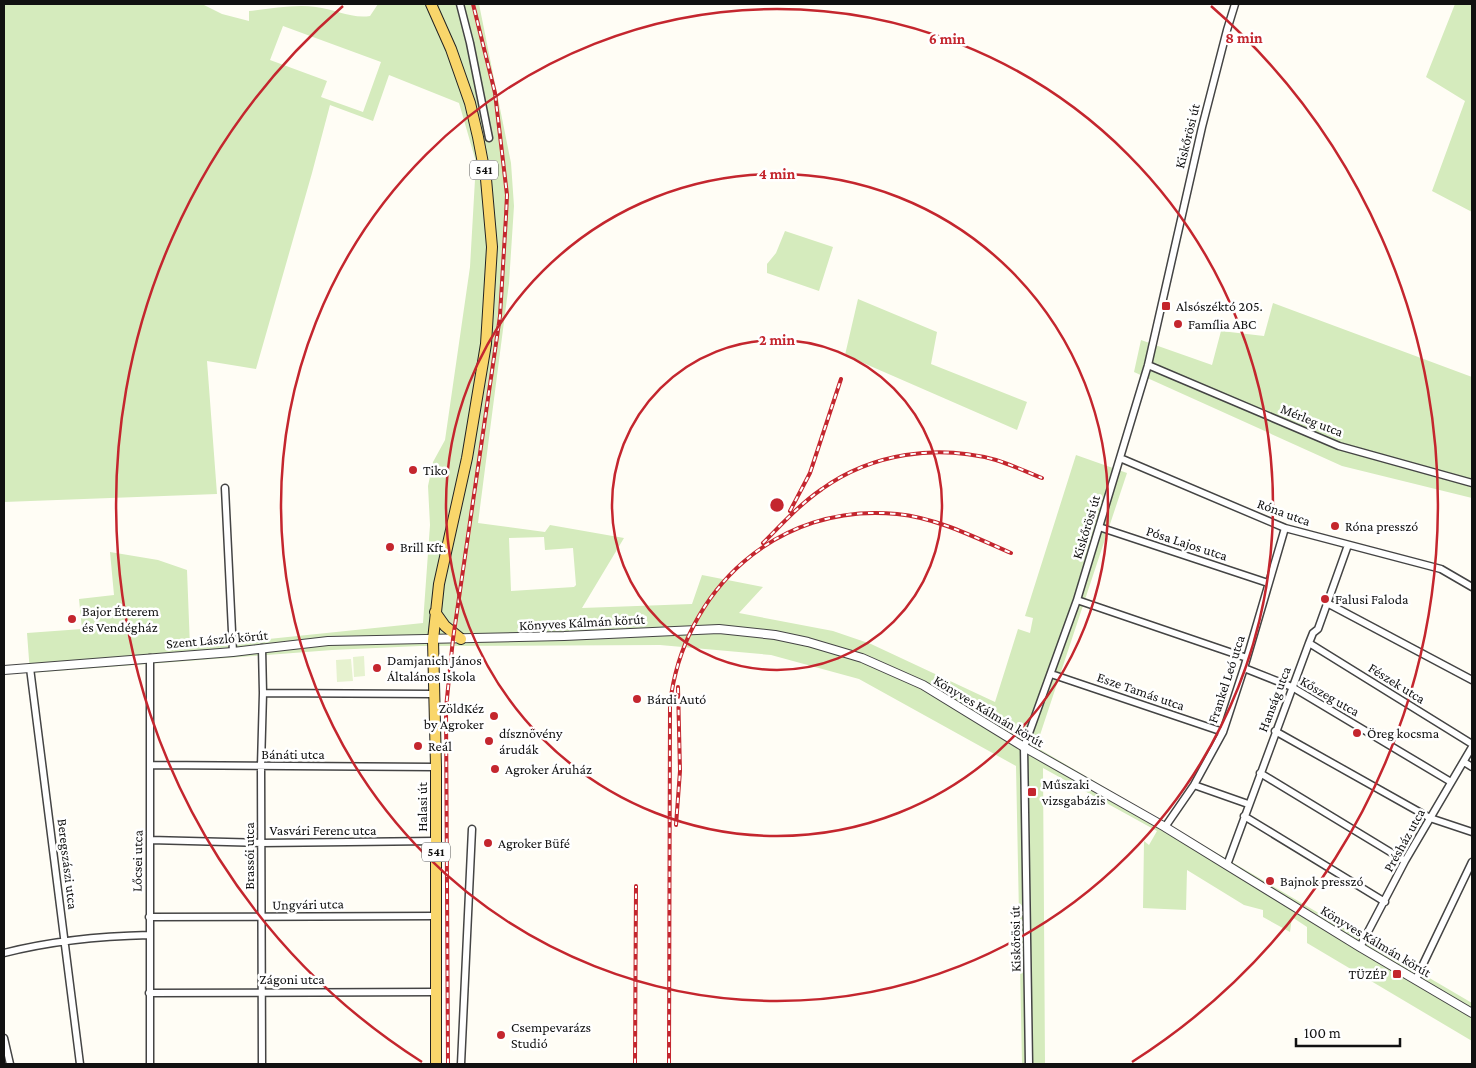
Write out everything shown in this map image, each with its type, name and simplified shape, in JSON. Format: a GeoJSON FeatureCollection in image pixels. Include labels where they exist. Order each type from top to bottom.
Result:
{"type":"FeatureCollection","features":[{"type":"Feature","properties":{"kind":"main road","name":"Halasi út"},"geometry":{"type":"LineString","coordinates":[[430,4],[461,75],[476,129],[486,179],[492,247],[486,344],[467,458],[446,550],[432,640],[436,767],[436,1064]]}},
{"type":"Feature","properties":{"kind":"main road"},"geometry":{"type":"LineString","coordinates":[[435,612],[445,626],[461,639]]}},
{"type":"Feature","properties":{"kind":"street"},"geometry":{"type":"LineString","coordinates":[[460,4],[470,43],[489,138]]}},
{"type":"Feature","properties":{"kind":"street","name":"Kiskőrösi út"},"geometry":{"type":"LineString","coordinates":[[1029,1064],[1024,747],[1077,600],[1148,365],[1200,136],[1227,30],[1236,4]]}},
{"type":"Feature","properties":{"kind":"street","name":"Mérleg utca"},"geometry":{"type":"LineString","coordinates":[[1148,365],[1339,446],[1472,483]]}},
{"type":"Feature","properties":{"kind":"street","name":"Róna utca"},"geometry":{"type":"LineString","coordinates":[[1120,458],[1285,528],[1441,569],[1472,587]]}},
{"type":"Feature","properties":{"kind":"street"},"geometry":{"type":"LineString","coordinates":[[225,488],[233,652]]}},
{"type":"Feature","properties":{"kind":"street","name":"Pósa Lajos utca"},"geometry":{"type":"LineString","coordinates":[[1099,527],[1268,583]]}},
{"type":"Feature","properties":{"kind":"street","name":"Frankel Leó utca"},"geometry":{"type":"LineString","coordinates":[[1165,828],[1194,785],[1223,732],[1285,528]]}},
{"type":"Feature","properties":{"kind":"street","name":"Hanság utca"},"geometry":{"type":"LineString","coordinates":[[1227,865],[1308,643],[1318,628],[1348,545]]}},
{"type":"Feature","properties":{"kind":"street"},"geometry":{"type":"LineString","coordinates":[[1077,600],[1247,658]]}},
{"type":"Feature","properties":{"kind":"street"},"geometry":{"type":"LineString","coordinates":[[1327,603],[1472,680]]}},
{"type":"Feature","properties":{"kind":"street","name":"Könyves Kálmán körút"},"geometry":{"type":"LineString","coordinates":[[432,640],[719,630],[775,635],[840,650],[924,686],[1024,747],[1165,828],[1472,1013]]}},
{"type":"Feature","properties":{"kind":"street","name":"Szent László körút"},"geometry":{"type":"LineString","coordinates":[[4,670],[233,652],[328,641],[432,640]]}},
{"type":"Feature","properties":{"kind":"street","name":"Fészek utca"},"geometry":{"type":"LineString","coordinates":[[1308,643],[1472,746]]}},
{"type":"Feature","properties":{"kind":"street","name":"Brassói utca"},"geometry":{"type":"LineString","coordinates":[[262,648],[262,1064]]}},
{"type":"Feature","properties":{"kind":"street","name":"Lőcsei utca"},"geometry":{"type":"LineString","coordinates":[[150,658],[150,1064]]}},
{"type":"Feature","properties":{"kind":"street","name":"Beregszászi utca"},"geometry":{"type":"LineString","coordinates":[[30,668],[66,941],[80,1064]]}},
{"type":"Feature","properties":{"kind":"street","name":"Kőszeg utca"},"geometry":{"type":"LineString","coordinates":[[1244,668],[1292,687],[1451,782]]}},
{"type":"Feature","properties":{"kind":"street","name":"Esze Tamás utca"},"geometry":{"type":"LineString","coordinates":[[1051,674],[1223,732]]}},
{"type":"Feature","properties":{"kind":"street"},"geometry":{"type":"LineString","coordinates":[[263,693],[433,694]]}},
{"type":"Feature","properties":{"kind":"street"},"geometry":{"type":"LineString","coordinates":[[1275,731],[1430,818],[1472,832]]}},
{"type":"Feature","properties":{"kind":"street","name":"Présház utca"},"geometry":{"type":"LineString","coordinates":[[1360,947],[1406,861],[1472,746]]}},
{"type":"Feature","properties":{"kind":"street"},"geometry":{"type":"LineString","coordinates":[[1464,762],[1472,767]]}},
{"type":"Feature","properties":{"kind":"street","name":"Bánáti utca"},"geometry":{"type":"LineString","coordinates":[[151,766],[436,767]]}},
{"type":"Feature","properties":{"kind":"street"},"geometry":{"type":"LineString","coordinates":[[1260,773],[1406,861]]}},
{"type":"Feature","properties":{"kind":"street"},"geometry":{"type":"LineString","coordinates":[[1194,785],[1248,804]]}},
{"type":"Feature","properties":{"kind":"street"},"geometry":{"type":"LineString","coordinates":[[1244,816],[1384,902]]}},
{"type":"Feature","properties":{"kind":"street"},"geometry":{"type":"LineString","coordinates":[[462,1064],[472,829]]}},
{"type":"Feature","properties":{"kind":"street","name":"Vasvári Ferenc utca"},"geometry":{"type":"LineString","coordinates":[[150,840],[261,843],[436,841]]}},
{"type":"Feature","properties":{"kind":"street"},"geometry":{"type":"LineString","coordinates":[[1416,979],[1472,862]]}},
{"type":"Feature","properties":{"kind":"street","name":"Ungvári utca"},"geometry":{"type":"LineString","coordinates":[[149,917],[436,916]]}},
{"type":"Feature","properties":{"kind":"street"},"geometry":{"type":"LineString","coordinates":[[4,952],[66,941],[110,936],[149,935]]}},
{"type":"Feature","properties":{"kind":"street","name":"Zágoni utca"},"geometry":{"type":"LineString","coordinates":[[149,993],[262,991],[436,992]]}},
{"type":"Feature","properties":{"kind":"street"},"geometry":{"type":"LineString","coordinates":[[4,1038],[10,1064]]}},
{"type":"Feature","properties":{"kind":"green space"},"geometry":{"type":"Polygon","coordinates":[[[4,4],[202,4],[222,14],[249,21],[249,11],[291,6],[316,7],[363,17],[370,16],[378,4],[479,4],[511,163],[514,206],[509,283],[478,523],[545,532],[550,525],[624,538],[582,608],[692,604],[702,575],[763,587],[739,613],[833,631],[871,644],[995,702],[1018,629],[1030,633],[1033,618],[1025,616],[1076,455],[1127,473],[1036,747],[1472,1003],[1472,1041],[1307,943],[1307,927],[1292,917],[1290,932],[1263,917],[1263,910],[1244,905],[1187,870],[1186,910],[1143,908],[1144,841],[1149,845],[1157,831],[1043,768],[1045,1064],[1022,1064],[1016,766],[859,679],[771,655],[660,645],[420,646],[332,650],[30,673],[27,633],[82,629],[79,599],[114,595],[110,552],[158,560],[187,570],[190,647],[423,623],[430,525],[428,486],[433,462],[445,440],[470,267],[476,162],[459,103],[389,75],[373,121],[330,105],[256,369],[207,361],[217,494],[4,502],[4,4]],[[283,26],[270,60],[327,81],[321,97],[363,112],[381,62],[283,26]],[[544,537],[509,538],[511,591],[574,587],[576,585],[573,548],[545,550],[544,537]]]}},
{"type":"Feature","properties":{"kind":"green space"},"geometry":{"type":"Polygon","coordinates":[[[1455,4],[1472,4],[1472,212],[1432,191],[1465,101],[1426,77],[1455,4]]]}},
{"type":"Feature","properties":{"kind":"green space"},"geometry":{"type":"Polygon","coordinates":[[[785,231],[833,247],[819,291],[767,273],[767,264],[776,253],[785,231]]]}},
{"type":"Feature","properties":{"kind":"green space"},"geometry":{"type":"Polygon","coordinates":[[[858,299],[937,332],[931,364],[1027,402],[1017,430],[845,355],[858,299]]]}},
{"type":"Feature","properties":{"kind":"green space"},"geometry":{"type":"Polygon","coordinates":[[[1273,303],[1472,377],[1472,498],[1342,466],[1134,372],[1141,340],[1212,365],[1221,331],[1264,336],[1273,303]]]}},
{"type":"Feature","properties":{"kind":"green space"},"geometry":{"type":"Polygon","coordinates":[[[364,656],[365,676],[354,677],[353,657],[364,656]]]}},
{"type":"Feature","properties":{"kind":"green space"},"geometry":{"type":"Polygon","coordinates":[[[351,659],[353,681],[337,682],[336,660],[351,659]]]}},
{"type":"Feature","properties":{"kind":"railway"},"geometry":{"type":"LineString","coordinates":[[448,1064],[446,708],[453,639],[500,316],[507,195],[495,93],[473,4]]}},
{"type":"Feature","properties":{"kind":"railway"},"geometry":{"type":"LineString","coordinates":[[790,511],[810,473],[841,379]]}},
{"type":"Feature","properties":{"kind":"railway"},"geometry":{"type":"LineString","coordinates":[[763,543],[799,508],[822,489],[862,467],[883,460],[928,453],[974,455],[1002,462],[1042,478]]}},
{"type":"Feature","properties":{"kind":"railway"},"geometry":{"type":"LineString","coordinates":[[669,1064],[670,704],[679,663],[694,625],[716,591],[744,562],[776,539],[813,523],[854,514],[912,516],[955,529],[1011,553]]}},
{"type":"Feature","properties":{"kind":"railway"},"geometry":{"type":"LineString","coordinates":[[676,825],[680,771],[678,687]]}},
{"type":"Feature","properties":{"kind":"railway"},"geometry":{"type":"LineString","coordinates":[[635,1064],[636,886]]}},
{"type":"Feature","properties":{"kind":"place","name":"Alsószéktó 205."},"geometry":{"type":"Point","coordinates":[1166,306]}},
{"type":"Feature","properties":{"kind":"place","name":"Família ABC"},"geometry":{"type":"Point","coordinates":[1178,324]}},
{"type":"Feature","properties":{"kind":"place","name":"Tiko"},"geometry":{"type":"Point","coordinates":[413,470]}},
{"type":"Feature","properties":{"kind":"place","name":"Róna presszó"},"geometry":{"type":"Point","coordinates":[1335,526]}},
{"type":"Feature","properties":{"kind":"place","name":"Brill Kft."},"geometry":{"type":"Point","coordinates":[390,547]}},
{"type":"Feature","properties":{"kind":"place","name":"Falusi Faloda"},"geometry":{"type":"Point","coordinates":[1325,599]}},
{"type":"Feature","properties":{"kind":"place","name":"Bajor Étterem és Vendégház"},"geometry":{"type":"Point","coordinates":[72,619]}},
{"type":"Feature","properties":{"kind":"place","name":"Damjanich János Általános Iskola"},"geometry":{"type":"Point","coordinates":[377,668]}},
{"type":"Feature","properties":{"kind":"place","name":"Bárdi Autó"},"geometry":{"type":"Point","coordinates":[637,699]}},
{"type":"Feature","properties":{"kind":"place","name":"ZöldKéz by Agroker"},"geometry":{"type":"Point","coordinates":[494,716]}},
{"type":"Feature","properties":{"kind":"place","name":"Öreg kocsma"},"geometry":{"type":"Point","coordinates":[1357,733]}},
{"type":"Feature","properties":{"kind":"place","name":"dísznövény árudák"},"geometry":{"type":"Point","coordinates":[489,741]}},
{"type":"Feature","properties":{"kind":"place","name":"Reál"},"geometry":{"type":"Point","coordinates":[418,746]}},
{"type":"Feature","properties":{"kind":"place","name":"Agroker Áruház"},"geometry":{"type":"Point","coordinates":[495,769]}},
{"type":"Feature","properties":{"kind":"place","name":"Műszaki vizsgabázis"},"geometry":{"type":"Point","coordinates":[1032,792]}},
{"type":"Feature","properties":{"kind":"place","name":"Agroker Büfé"},"geometry":{"type":"Point","coordinates":[488,843]}},
{"type":"Feature","properties":{"kind":"place","name":"Bajnok presszó"},"geometry":{"type":"Point","coordinates":[1270,881]}},
{"type":"Feature","properties":{"kind":"place","name":"TÜZÉP"},"geometry":{"type":"Point","coordinates":[1397,974]}},
{"type":"Feature","properties":{"kind":"place","name":"Csempevarázs Studió"},"geometry":{"type":"Point","coordinates":[501,1035]}}]}
